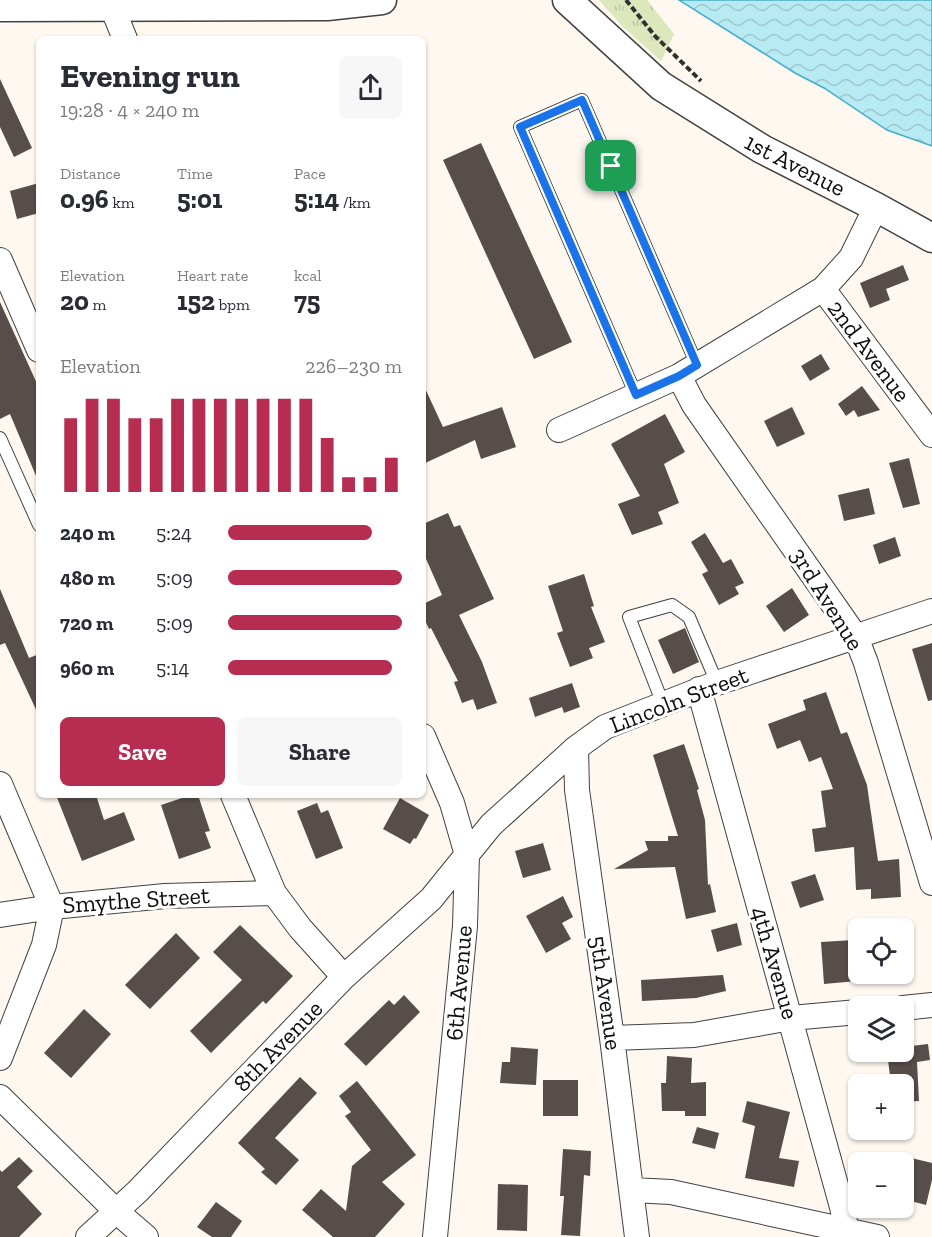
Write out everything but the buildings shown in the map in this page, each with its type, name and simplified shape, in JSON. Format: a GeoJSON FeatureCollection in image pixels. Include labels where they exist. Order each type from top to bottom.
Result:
{"type":"FeatureCollection","features":[{"type":"Feature","properties":{"kind":"street"},"geometry":{"type":"LineString","coordinates":[[0,7],[327,6],[382,0]]}},
{"type":"Feature","properties":{"kind":"street","name":"1st Avenue"},"geometry":{"type":"LineString","coordinates":[[567,0],[661,86],[762,149],[932,238]]}},
{"type":"Feature","properties":{"kind":"street"},"geometry":{"type":"LineString","coordinates":[[112,7],[124,36]]}},
{"type":"Feature","properties":{"kind":"street","name":"2nd Avenue"},"geometry":{"type":"LineString","coordinates":[[876,207],[851,258],[823,289],[932,435]]}},
{"type":"Feature","properties":{"kind":"street"},"geometry":{"type":"LineString","coordinates":[[0,260],[36,343]]}},
{"type":"Feature","properties":{"kind":"street"},"geometry":{"type":"LineString","coordinates":[[559,430],[688,370],[823,289]]}},
{"type":"Feature","properties":{"kind":"street","name":"3rd Avenue"},"geometry":{"type":"LineString","coordinates":[[688,370],[694,405],[856,638],[866,663],[932,883]]}},
{"type":"Feature","properties":{"kind":"street","name":"Lincoln Street"},"geometry":{"type":"LineString","coordinates":[[466,855],[491,825],[576,748],[605,727],[708,686],[932,611]]}},
{"type":"Feature","properties":{"kind":"street","name":"4th Avenue"},"geometry":{"type":"LineString","coordinates":[[708,686],[848,1234]]}},
{"type":"Feature","properties":{"kind":"street","name":"6th Avenue"},"geometry":{"type":"LineString","coordinates":[[426,743],[452,803],[466,855],[465,926],[435,1237]]}},
{"type":"Feature","properties":{"kind":"street","name":"5th Avenue"},"geometry":{"type":"LineString","coordinates":[[576,748],[577,790],[637,1237]]}},
{"type":"Feature","properties":{"kind":"street"},"geometry":{"type":"LineString","coordinates":[[0,784],[52,907],[44,945],[0,1058]]}},
{"type":"Feature","properties":{"kind":"street"},"geometry":{"type":"LineString","coordinates":[[234,798],[274,893],[300,928],[344,977]]}},
{"type":"Feature","properties":{"kind":"street","name":"8th Avenue"},"geometry":{"type":"LineString","coordinates":[[88,1237],[146,1182],[344,977],[431,899],[466,855]]}},
{"type":"Feature","properties":{"kind":"street","name":"Smythe Street"},"geometry":{"type":"LineString","coordinates":[[0,915],[52,907],[165,896],[274,893]]}},
{"type":"Feature","properties":{"kind":"street"},"geometry":{"type":"LineString","coordinates":[[914,1007],[932,1005]]}},
{"type":"Feature","properties":{"kind":"street"},"geometry":{"type":"LineString","coordinates":[[612,1038],[694,1035],[791,1018],[848,1013]]}},
{"type":"Feature","properties":{"kind":"street"},"geometry":{"type":"LineString","coordinates":[[0,1097],[116,1211],[146,1237]]}},
{"type":"Feature","properties":{"kind":"street"},"geometry":{"type":"LineString","coordinates":[[632,1190],[671,1192],[848,1234],[877,1237]]}},
{"type":"Feature","properties":{"kind":"lane"},"geometry":{"type":"LineString","coordinates":[[636,395],[520,127],[582,100],[688,370]]}},
{"type":"Feature","properties":{"kind":"lane"},"geometry":{"type":"LineString","coordinates":[[0,438],[36,518]]}},
{"type":"Feature","properties":{"kind":"lane"},"geometry":{"type":"LineString","coordinates":[[663,704],[629,617],[672,605],[689,617],[708,686]]}},
{"type":"Feature","properties":{"kind":"path"},"geometry":{"type":"LineString","coordinates":[[626,0],[655,36],[704,83]]}},
{"type":"Feature","properties":{"kind":"green space"},"geometry":{"type":"Polygon","coordinates":[[[599,0],[647,0],[674,34],[661,61],[622,26],[599,0]]]}},
{"type":"Feature","properties":{"kind":"water"},"geometry":{"type":"Polygon","coordinates":[[[679,0],[932,0],[932,146],[887,130],[824,88],[795,73],[679,0]]]}},
{"type":"Feature","properties":{"kind":"route"},"geometry":{"type":"LineString","coordinates":[[582,100],[611,166],[697,365],[679,376],[636,395],[520,127],[582,100]]}}]}
